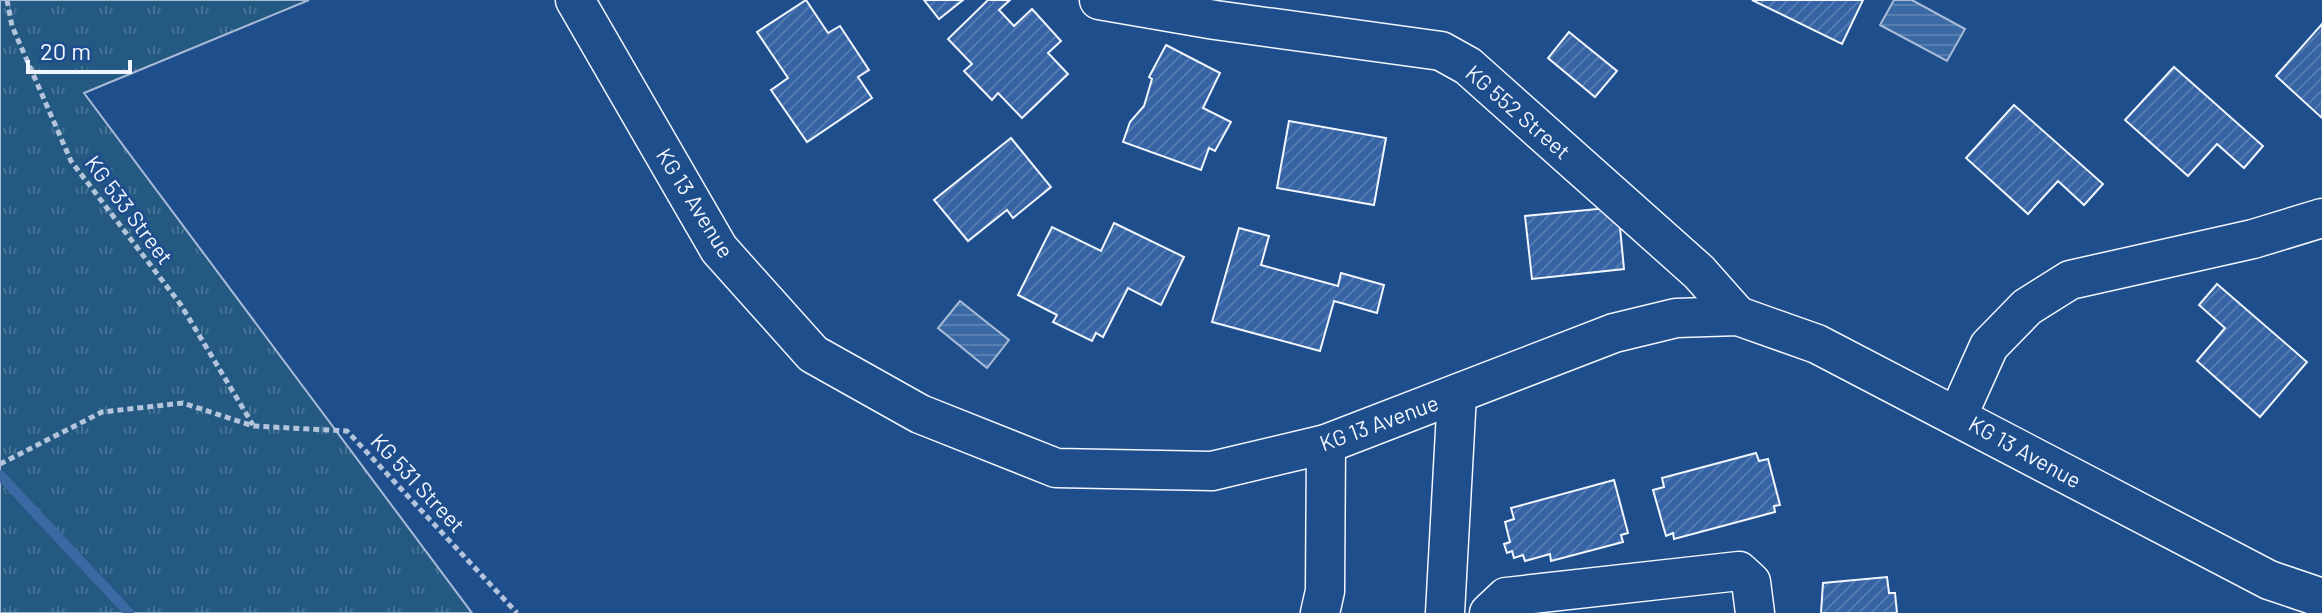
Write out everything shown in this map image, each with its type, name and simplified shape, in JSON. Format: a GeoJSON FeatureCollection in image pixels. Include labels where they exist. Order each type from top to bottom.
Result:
{"type":"FeatureCollection","features":[{"type":"Feature","properties":{"kind":"street","name":"KG 13 Avenue"},"geometry":{"type":"LineString","coordinates":[[575,0],[719,249],[813,354],[920,414],[1056,468],[1212,471],[1326,444],[1614,333],[1676,318],[1738,316],[1817,344],[2269,580],[2322,598]]}},
{"type":"Feature","properties":{"kind":"street","name":"KG 552 Street"},"geometry":{"type":"LineString","coordinates":[[1099,0],[1220,10],[1441,51],[1468,66],[1699,272],[1738,316]]}},
{"type":"Feature","properties":{"kind":"street"},"geometry":{"type":"LineString","coordinates":[[1958,415],[1989,346],[2027,307],[2070,280],[2253,239],[2322,218]]}},
{"type":"Feature","properties":{"kind":"street"},"geometry":{"type":"LineString","coordinates":[[1445,613],[1457,394]]}},
{"type":"Feature","properties":{"kind":"street"},"geometry":{"type":"LineString","coordinates":[[1320,613],[1325,591],[1326,444]]}},
{"type":"Feature","properties":{"kind":"street"},"geometry":{"type":"LineString","coordinates":[[1489,613],[1506,597],[1739,571],[1751,582],[1755,613]]}},
{"type":"Feature","properties":{"kind":"path","name":"KG 533 Street"},"geometry":{"type":"LineString","coordinates":[[7,0],[12,26],[71,161],[181,305],[253,426]]}},
{"type":"Feature","properties":{"kind":"path","name":"KG 531 Street"},"geometry":{"type":"LineString","coordinates":[[0,464],[102,412],[183,403],[253,426],[347,431],[517,613]]}},
{"type":"Feature","properties":{"kind":"green space"},"geometry":{"type":"Polygon","coordinates":[[[0,0],[309,0],[84,93],[472,613],[0,613],[0,0]]]}},
{"type":"Feature","properties":{"kind":"shaded area"},"geometry":{"type":"Polygon","coordinates":[[[1894,0],[1912,0],[1965,29],[1947,61],[1880,25],[1894,0]]]}},
{"type":"Feature","properties":{"kind":"shaded area"},"geometry":{"type":"Polygon","coordinates":[[[960,301],[1009,340],[987,368],[938,328],[960,301]]]}},
{"type":"Feature","properties":{"kind":"building"},"geometry":{"type":"Polygon","coordinates":[[[806,0],[828,33],[840,26],[869,70],[858,77],[872,98],[807,142],[771,90],[788,78],[757,32],[806,0]]]}},
{"type":"Feature","properties":{"kind":"building"},"geometry":{"type":"Polygon","coordinates":[[[924,0],[963,0],[939,19],[924,0]]]}},
{"type":"Feature","properties":{"kind":"building"},"geometry":{"type":"Polygon","coordinates":[[[988,0],[1010,0],[999,10],[1014,26],[1032,9],[1061,41],[1048,53],[1068,74],[1022,118],[998,93],[992,100],[964,71],[972,64],[948,39],[988,0]]]}},
{"type":"Feature","properties":{"kind":"building"},"geometry":{"type":"Polygon","coordinates":[[[1752,0],[1863,0],[1842,44],[1752,0]]]}},
{"type":"Feature","properties":{"kind":"building"},"geometry":{"type":"Polygon","coordinates":[[[2322,24],[2322,118],[2276,76],[2322,24]]]}},
{"type":"Feature","properties":{"kind":"building"},"geometry":{"type":"Polygon","coordinates":[[[1569,32],[1617,71],[1595,97],[1548,58],[1569,32]]]}},
{"type":"Feature","properties":{"kind":"building"},"geometry":{"type":"Polygon","coordinates":[[[1166,45],[1220,73],[1203,108],[1231,122],[1215,151],[1209,148],[1201,170],[1123,142],[1130,122],[1144,106],[1152,79],[1149,77],[1166,45]]]}},
{"type":"Feature","properties":{"kind":"building"},"geometry":{"type":"Polygon","coordinates":[[[2174,67],[2263,146],[2244,168],[2217,144],[2188,176],[2125,120],[2174,67]]]}},
{"type":"Feature","properties":{"kind":"building"},"geometry":{"type":"Polygon","coordinates":[[[2014,105],[2103,184],[2084,205],[2058,181],[2028,214],[1966,158],[2014,105]]]}},
{"type":"Feature","properties":{"kind":"building"},"geometry":{"type":"Polygon","coordinates":[[[1289,121],[1386,138],[1374,205],[1277,188],[1289,121]]]}},
{"type":"Feature","properties":{"kind":"building"},"geometry":{"type":"Polygon","coordinates":[[[1011,138],[1051,187],[1013,218],[1007,210],[968,241],[934,200],[1011,138]]]}},
{"type":"Feature","properties":{"kind":"building"},"geometry":{"type":"Polygon","coordinates":[[[1618,207],[1624,269],[1532,279],[1525,216],[1618,207]]]}},
{"type":"Feature","properties":{"kind":"building"},"geometry":{"type":"Polygon","coordinates":[[[1114,223],[1184,257],[1161,305],[1128,288],[1103,337],[1096,333],[1092,341],[1053,322],[1057,315],[1018,295],[1052,227],[1101,251],[1114,223]]]}},
{"type":"Feature","properties":{"kind":"building"},"geometry":{"type":"Polygon","coordinates":[[[1239,228],[1269,236],[1261,265],[1338,286],[1341,273],[1384,285],[1377,313],[1334,301],[1320,351],[1212,322],[1239,228]]]}},
{"type":"Feature","properties":{"kind":"building"},"geometry":{"type":"Polygon","coordinates":[[[2217,284],[2307,362],[2260,417],[2197,361],[2225,328],[2199,305],[2217,284]]]}},
{"type":"Feature","properties":{"kind":"building"},"geometry":{"type":"Polygon","coordinates":[[[1756,453],[1759,461],[1768,459],[1780,505],[1774,506],[1775,512],[1674,539],[1673,533],[1666,536],[1653,490],[1664,487],[1662,478],[1756,453]]]}},
{"type":"Feature","properties":{"kind":"building"},"geometry":{"type":"Polygon","coordinates":[[[1614,480],[1628,533],[1621,535],[1623,542],[1551,561],[1550,554],[1525,561],[1523,555],[1514,558],[1512,551],[1507,553],[1504,544],[1510,542],[1505,522],[1514,519],[1511,508],[1614,480]]]}},
{"type":"Feature","properties":{"kind":"building"},"geometry":{"type":"Polygon","coordinates":[[[1887,577],[1889,593],[1895,593],[1897,613],[1821,613],[1823,583],[1887,577]]]}},
{"type":"Feature","properties":{"kind":"waterway"},"geometry":{"type":"LineString","coordinates":[[0,475],[129,613]]}}]}
